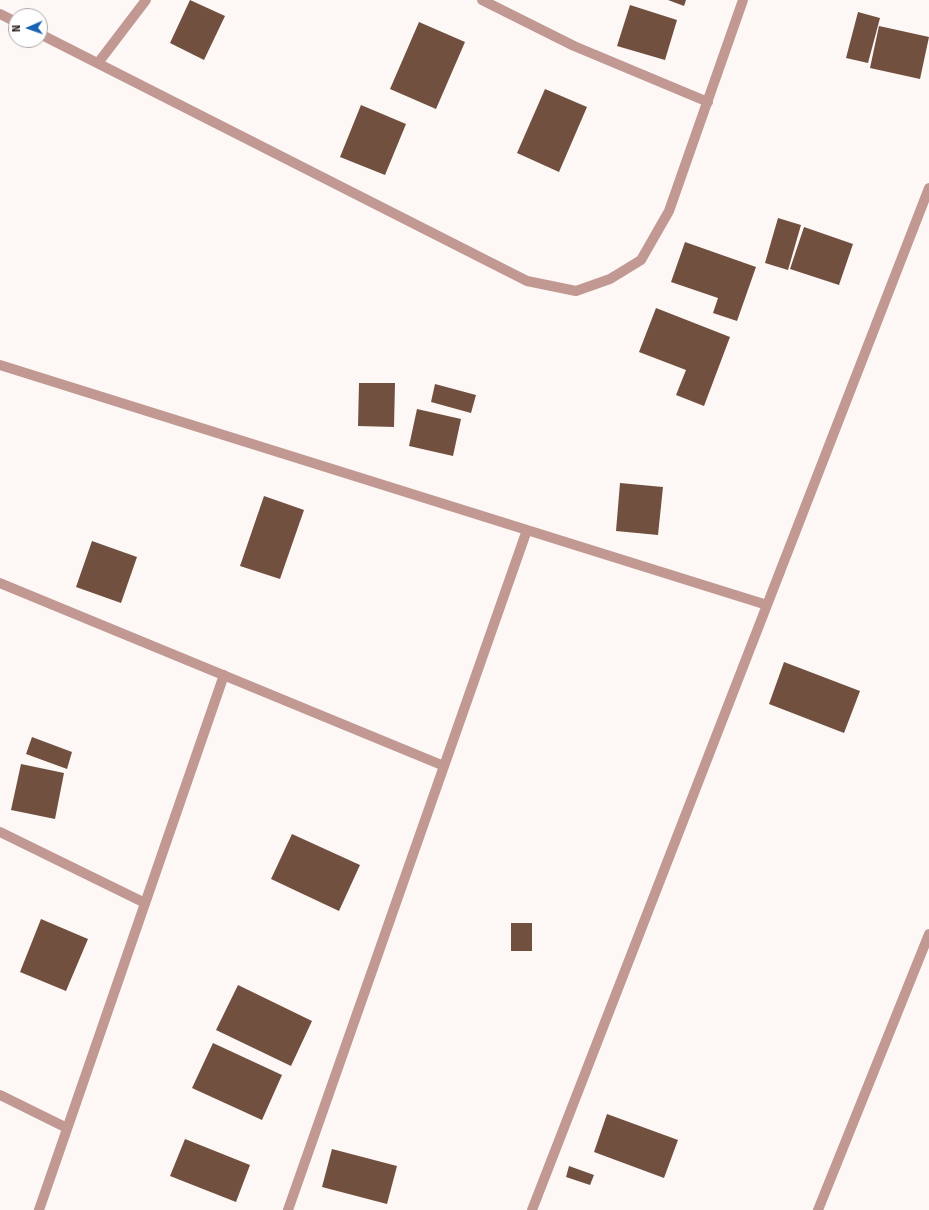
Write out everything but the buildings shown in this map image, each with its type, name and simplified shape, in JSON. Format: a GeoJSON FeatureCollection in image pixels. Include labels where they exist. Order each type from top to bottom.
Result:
{"type":"FeatureCollection","features":[{"type":"Feature","properties":{"kind":"street"},"geometry":{"type":"LineString","coordinates":[[98,63],[146,0]]}},
{"type":"Feature","properties":{"kind":"street"},"geometry":{"type":"LineString","coordinates":[[482,0],[574,46],[708,102]]}},
{"type":"Feature","properties":{"kind":"street"},"geometry":{"type":"LineString","coordinates":[[48,38],[527,281],[576,291],[610,279],[641,260],[669,211],[743,0]]}},
{"type":"Feature","properties":{"kind":"street"},"geometry":{"type":"LineString","coordinates":[[532,1210],[929,188]]}},
{"type":"Feature","properties":{"kind":"street"},"geometry":{"type":"LineString","coordinates":[[0,365],[767,605]]}},
{"type":"Feature","properties":{"kind":"street"},"geometry":{"type":"LineString","coordinates":[[288,1210],[527,530]]}},
{"type":"Feature","properties":{"kind":"street"},"geometry":{"type":"LineString","coordinates":[[0,583],[444,766]]}},
{"type":"Feature","properties":{"kind":"street"},"geometry":{"type":"LineString","coordinates":[[39,1210],[224,675]]}},
{"type":"Feature","properties":{"kind":"street"},"geometry":{"type":"LineString","coordinates":[[0,832],[145,903]]}},
{"type":"Feature","properties":{"kind":"street"},"geometry":{"type":"LineString","coordinates":[[818,1210],[929,934]]}},
{"type":"Feature","properties":{"kind":"street"},"geometry":{"type":"LineString","coordinates":[[0,1095],[67,1128]]}}]}
